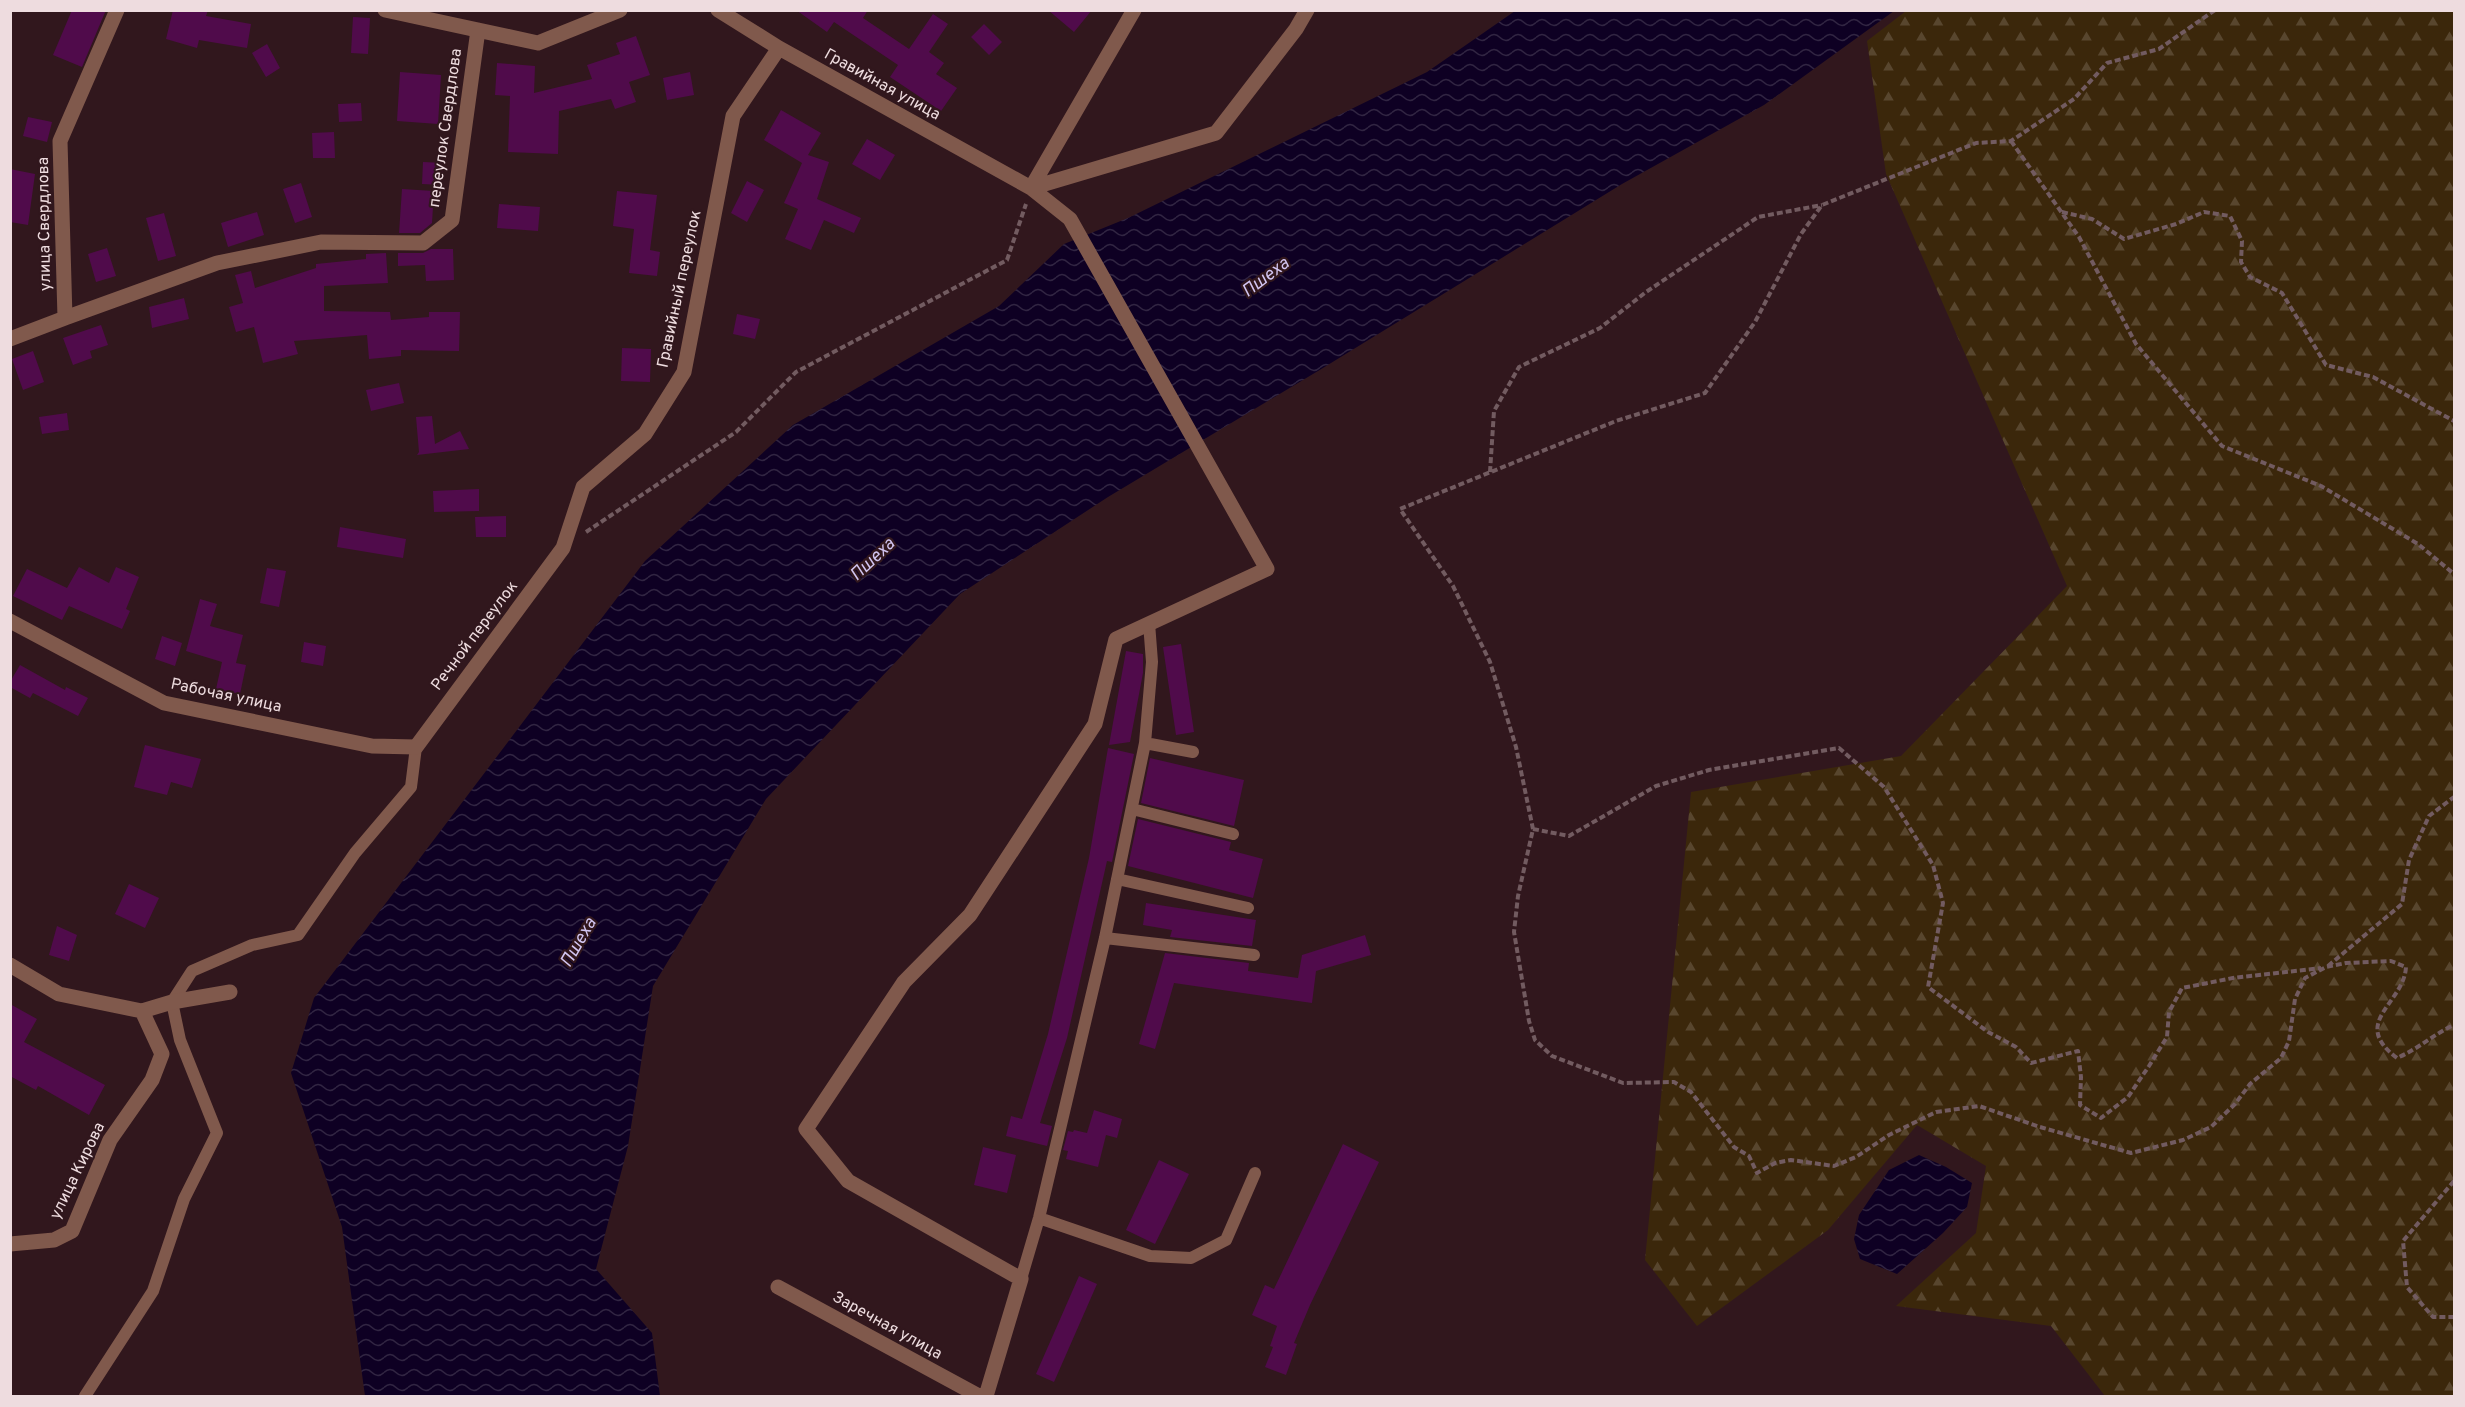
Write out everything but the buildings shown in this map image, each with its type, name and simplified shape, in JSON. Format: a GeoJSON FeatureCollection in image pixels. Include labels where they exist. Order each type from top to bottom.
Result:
{"type":"FeatureCollection","features":[{"type":"Feature","properties":{"kind":"street","name":"улица Свердлова"},"geometry":{"type":"LineString","coordinates":[[65,318],[60,141],[117,10]]}},
{"type":"Feature","properties":{"kind":"street"},"geometry":{"type":"LineString","coordinates":[[385,10],[538,44],[620,10]]}},
{"type":"Feature","properties":{"kind":"street","name":"Гравийная улица"},"geometry":{"type":"LineString","coordinates":[[717,10],[779,48],[1031,188],[1070,219],[1267,569],[1149,623]]}},
{"type":"Feature","properties":{"kind":"street"},"geometry":{"type":"LineString","coordinates":[[1031,188],[1134,10]]}},
{"type":"Feature","properties":{"kind":"street"},"geometry":{"type":"LineString","coordinates":[[1031,188],[1216,133],[1296,29],[1307,10]]}},
{"type":"Feature","properties":{"kind":"street","name":"переулок Свердлова"},"geometry":{"type":"LineString","coordinates":[[65,318],[217,262],[321,242],[423,243],[452,220],[478,30]]}},
{"type":"Feature","properties":{"kind":"street","name":"Гравийный переулок"},"geometry":{"type":"LineString","coordinates":[[563,548],[584,487],[645,434],[684,372],[733,116],[779,48]]}},
{"type":"Feature","properties":{"kind":"street"},"geometry":{"type":"LineString","coordinates":[[10,339],[65,318]]}},
{"type":"Feature","properties":{"kind":"street","name":"Речной переулок"},"geometry":{"type":"LineString","coordinates":[[416,747],[563,548]]}},
{"type":"Feature","properties":{"kind":"street","name":"Рабочая улица"},"geometry":{"type":"LineString","coordinates":[[10,621],[164,703],[372,746],[416,747]]}},
{"type":"Feature","properties":{"kind":"street"},"geometry":{"type":"LineString","coordinates":[[986,1396],[1021,1279],[848,1180],[806,1129],[904,982],[970,915],[1095,724],[1116,639],[1149,623]]}},
{"type":"Feature","properties":{"kind":"street"},"geometry":{"type":"LineString","coordinates":[[10,965],[59,994],[142,1011],[172,1002],[230,992]]}},
{"type":"Feature","properties":{"kind":"street","name":"улица Кирова"},"geometry":{"type":"LineString","coordinates":[[10,1244],[54,1240],[72,1231],[110,1140],[152,1080],[162,1054],[142,1011]]}},
{"type":"Feature","properties":{"kind":"street","name":"Заречная улица"},"geometry":{"type":"LineString","coordinates":[[778,1287],[979,1396]]}},
{"type":"Feature","properties":{"kind":"lane"},"geometry":{"type":"LineString","coordinates":[[1021,1279],[1039,1218],[1105,938],[1145,743],[1152,662],[1149,623]]}},
{"type":"Feature","properties":{"kind":"lane"},"geometry":{"type":"LineString","coordinates":[[1145,743],[1193,752]]}},
{"type":"Feature","properties":{"kind":"lane"},"geometry":{"type":"LineString","coordinates":[[85,1396],[153,1291],[184,1199],[217,1133],[180,1040],[172,1002],[192,971],[252,945],[298,935],[355,853],[411,787],[416,747]]}},
{"type":"Feature","properties":{"kind":"lane"},"geometry":{"type":"LineString","coordinates":[[1132,809],[1233,834]]}},
{"type":"Feature","properties":{"kind":"lane"},"geometry":{"type":"LineString","coordinates":[[1117,879],[1248,908]]}},
{"type":"Feature","properties":{"kind":"lane"},"geometry":{"type":"LineString","coordinates":[[1105,938],[1254,955]]}},
{"type":"Feature","properties":{"kind":"lane"},"geometry":{"type":"LineString","coordinates":[[1039,1218],[1150,1256],[1191,1258],[1226,1240],[1255,1173]]}},
{"type":"Feature","properties":{"kind":"path"},"geometry":{"type":"LineString","coordinates":[[1490,472],[1494,411],[1519,367],[1600,328],[1646,292],[1758,217],[1822,205],[1976,143],[2011,141],[2074,99],[2107,63],[2159,49],[2215,10]]}},
{"type":"Feature","properties":{"kind":"path"},"geometry":{"type":"LineString","coordinates":[[2011,141],[2079,237],[2136,344],[2222,446],[2321,486],[2418,544],[2454,574]]}},
{"type":"Feature","properties":{"kind":"path"},"geometry":{"type":"LineString","coordinates":[[563,548],[736,432],[796,372],[1007,260],[1031,188]]}},
{"type":"Feature","properties":{"kind":"path"},"geometry":{"type":"LineString","coordinates":[[1822,205],[1801,234],[1755,322],[1705,393],[1616,421],[1400,509],[1453,586],[1490,662],[1516,747],[1533,829],[1518,896],[1514,932],[1529,1021],[1535,1040],[1552,1056],[1623,1083],[1674,1082],[1690,1092],[1734,1148],[1749,1156],[1757,1173],[1775,1163],[1791,1161],[1834,1166],[1856,1157],[1889,1135],[1936,1112],[1979,1106],[2040,1127],[2131,1153],[2183,1140],[2211,1127],[2235,1104],[2250,1084],[2281,1058],[2289,1041],[2295,999],[2306,978],[2326,967],[2402,904],[2409,860],[2428,816],[2454,797]]}},
{"type":"Feature","properties":{"kind":"path"},"geometry":{"type":"LineString","coordinates":[[2061,212],[2092,219],[2124,239],[2176,224],[2204,212],[2230,216],[2242,241],[2241,262],[2250,277],[2282,293],[2326,365],[2373,377],[2454,421]]}},
{"type":"Feature","properties":{"kind":"path"},"geometry":{"type":"LineString","coordinates":[[1533,829],[1569,836],[1656,786],[1708,770],[1839,748],[1884,787],[1933,865],[1943,903],[1928,987],[1988,1032],[2016,1047],[2031,1063],[2078,1051],[2081,1077],[2080,1105],[2101,1118],[2128,1097],[2149,1066],[2167,1036],[2169,1012],[2182,988],[2233,978],[2369,961],[2391,962],[2406,967],[2400,988],[2388,1002],[2380,1017],[2377,1034],[2383,1047],[2397,1058],[2415,1050],[2438,1032],[2454,1025]]}},
{"type":"Feature","properties":{"kind":"path"},"geometry":{"type":"LineString","coordinates":[[2454,1181],[2403,1241],[2407,1287],[2433,1317],[2454,1317]]}},
{"type":"Feature","properties":{"kind":"green space"},"geometry":{"type":"Polygon","coordinates":[[[1906,11],[2454,11],[2454,1396],[2105,1396],[2051,1326],[1896,1306],[1976,1233],[1986,1166],[1917,1125],[1828,1230],[1697,1326],[1645,1260],[1691,792],[1901,756],[2067,586],[1886,174],[1867,41],[1906,11]]]}},
{"type":"Feature","properties":{"kind":"water","name":"Пшеха"},"geometry":{"type":"Polygon","coordinates":[[[1515,11],[1894,11],[1764,105],[1622,184],[1108,497],[960,594],[766,799],[653,986],[628,1146],[596,1269],[652,1333],[660,1396],[365,1396],[342,1227],[291,1073],[314,998],[645,561],[793,425],[999,306],[1064,244],[1128,218],[1427,72],[1515,11]]]}},
{"type":"Feature","properties":{"kind":"water"},"geometry":{"type":"Polygon","coordinates":[[[1919,1155],[1946,1167],[1972,1183],[1967,1207],[1943,1233],[1897,1274],[1860,1259],[1854,1239],[1859,1215],[1889,1170],[1919,1155]]]}}]}
